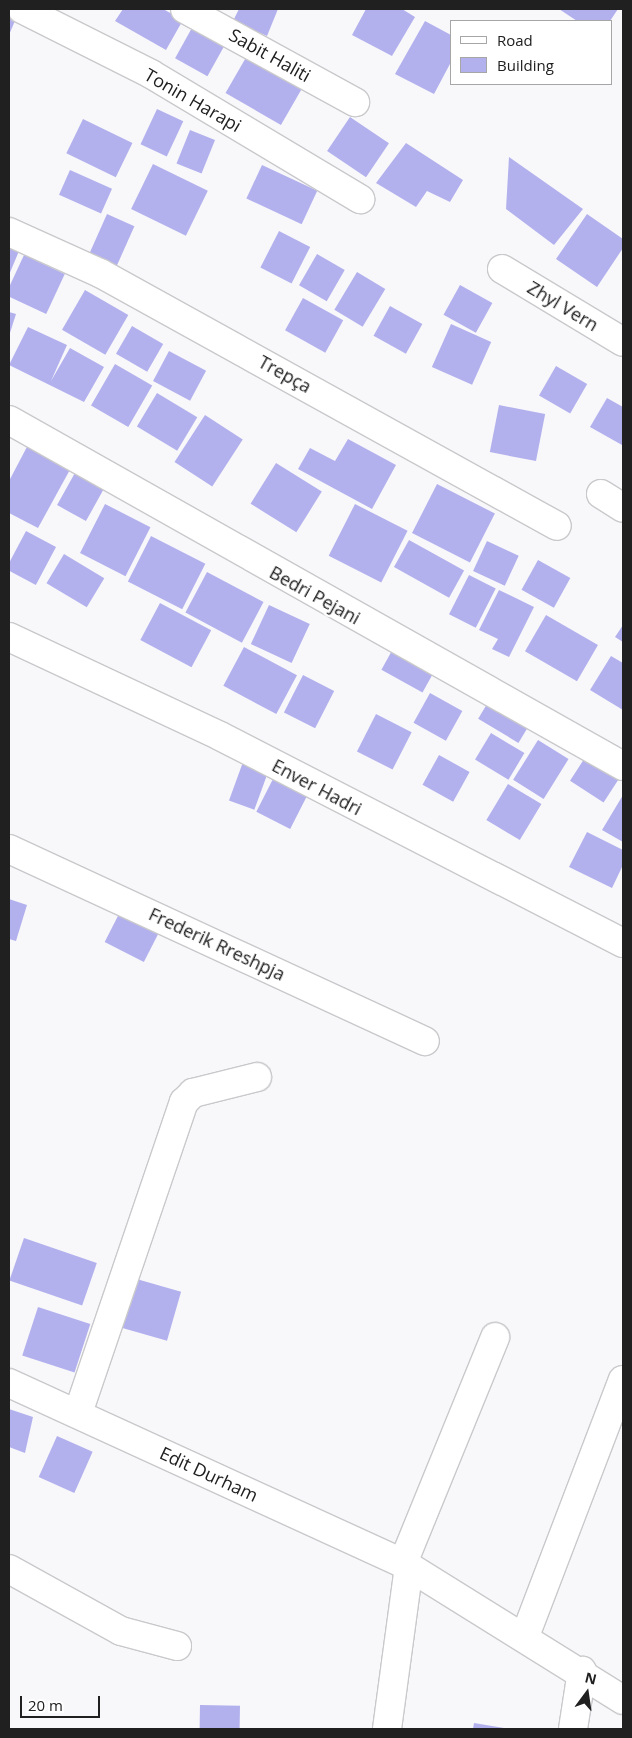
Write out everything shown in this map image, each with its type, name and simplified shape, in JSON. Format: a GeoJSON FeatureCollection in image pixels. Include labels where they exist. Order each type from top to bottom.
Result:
{"type":"FeatureCollection","features":[{"type":"Feature","properties":{"kind":"street","name":"Tonin Harapi"},"geometry":{"type":"LineString","coordinates":[[22,9],[151,74],[360,200]]}},
{"type":"Feature","properties":{"kind":"street","name":"Sabit Haliti"},"geometry":{"type":"LineString","coordinates":[[185,9],[354,102]]}},
{"type":"Feature","properties":{"kind":"street","name":"Trepça"},"geometry":{"type":"LineString","coordinates":[[9,232],[100,273],[558,526]]}},
{"type":"Feature","properties":{"kind":"street","name":"Zhyl Vern"},"geometry":{"type":"LineString","coordinates":[[502,269],[623,342]]}},
{"type":"Feature","properties":{"kind":"street","name":"Bedri Pejani"},"geometry":{"type":"LineString","coordinates":[[9,420],[623,766]]}},
{"type":"Feature","properties":{"kind":"street","name":"Enver Hadri"},"geometry":{"type":"LineString","coordinates":[[9,637],[220,736],[623,943]]}},
{"type":"Feature","properties":{"kind":"street","name":"Frederik Rreshpja"},"geometry":{"type":"LineString","coordinates":[[9,849],[425,1041]]}},
{"type":"Feature","properties":{"kind":"street"},"geometry":{"type":"LineString","coordinates":[[78,1413],[184,1102],[194,1093],[257,1077]]}},
{"type":"Feature","properties":{"kind":"street"},"geometry":{"type":"LineString","coordinates":[[386,1729],[406,1564],[495,1337]]}},
{"type":"Feature","properties":{"kind":"street"},"geometry":{"type":"LineString","coordinates":[[525,1636],[623,1380]]}},
{"type":"Feature","properties":{"kind":"street","name":"Edit Durham"},"geometry":{"type":"LineString","coordinates":[[9,1383],[406,1564],[582,1671],[623,1700]]}},
{"type":"Feature","properties":{"kind":"street"},"geometry":{"type":"LineString","coordinates":[[9,1569],[121,1631],[177,1646]]}},
{"type":"Feature","properties":{"kind":"street"},"geometry":{"type":"LineString","coordinates":[[573,1729],[582,1671]]}},
{"type":"Feature","properties":{"kind":"building"},"geometry":{"type":"Polygon","coordinates":[[[123,9],[163,9],[183,20],[166,50],[115,21],[123,9]]]}},
{"type":"Feature","properties":{"kind":"building"},"geometry":{"type":"Polygon","coordinates":[[[239,9],[278,9],[267,36],[233,21],[239,9]]]}},
{"type":"Feature","properties":{"kind":"building"},"geometry":{"type":"Polygon","coordinates":[[[366,9],[402,9],[415,17],[392,56],[352,35],[366,9]]]}},
{"type":"Feature","properties":{"kind":"building"},"geometry":{"type":"Polygon","coordinates":[[[559,9],[618,9],[611,20],[576,20],[559,9]]]}},
{"type":"Feature","properties":{"kind":"building"},"geometry":{"type":"Polygon","coordinates":[[[9,12],[17,16],[9,35],[9,12]]]}},
{"type":"Feature","properties":{"kind":"building"},"geometry":{"type":"Polygon","coordinates":[[[425,21],[450,34],[450,64],[434,94],[395,74],[425,21]]]}},
{"type":"Feature","properties":{"kind":"building"},"geometry":{"type":"Polygon","coordinates":[[[193,26],[225,44],[207,76],[175,58],[193,26]]]}},
{"type":"Feature","properties":{"kind":"building"},"geometry":{"type":"Polygon","coordinates":[[[248,54],[303,86],[281,125],[226,93],[248,54]]]}},
{"type":"Feature","properties":{"kind":"building"},"geometry":{"type":"Polygon","coordinates":[[[157,109],[183,121],[167,157],[141,144],[157,109]]]}},
{"type":"Feature","properties":{"kind":"building"},"geometry":{"type":"Polygon","coordinates":[[[350,117],[389,143],[366,177],[327,151],[350,117]]]}},
{"type":"Feature","properties":{"kind":"building"},"geometry":{"type":"Polygon","coordinates":[[[83,119],[132,143],[116,177],[66,153],[83,119]]]}},
{"type":"Feature","properties":{"kind":"building"},"geometry":{"type":"Polygon","coordinates":[[[190,130],[215,140],[202,173],[177,163],[190,130]]]}},
{"type":"Feature","properties":{"kind":"building"},"geometry":{"type":"Polygon","coordinates":[[[406,143],[463,180],[450,202],[427,191],[416,207],[376,183],[406,143]]]}},
{"type":"Feature","properties":{"kind":"building"},"geometry":{"type":"Polygon","coordinates":[[[509,157],[583,209],[554,245],[506,209],[509,157]]]}},
{"type":"Feature","properties":{"kind":"building"},"geometry":{"type":"Polygon","coordinates":[[[153,164],[208,191],[186,236],[131,209],[153,164]]]}},
{"type":"Feature","properties":{"kind":"building"},"geometry":{"type":"Polygon","coordinates":[[[262,165],[317,191],[302,224],[246,199],[262,165]]]}},
{"type":"Feature","properties":{"kind":"building"},"geometry":{"type":"Polygon","coordinates":[[[70,170],[112,189],[101,213],[59,195],[70,170]]]}},
{"type":"Feature","properties":{"kind":"building"},"geometry":{"type":"Polygon","coordinates":[[[107,214],[134,226],[117,265],[90,253],[107,214]]]}},
{"type":"Feature","properties":{"kind":"building"},"geometry":{"type":"Polygon","coordinates":[[[587,214],[623,239],[623,248],[597,287],[556,259],[587,214]]]}},
{"type":"Feature","properties":{"kind":"building"},"geometry":{"type":"Polygon","coordinates":[[[279,231],[310,247],[292,283],[260,268],[279,231]]]}},
{"type":"Feature","properties":{"kind":"building"},"geometry":{"type":"Polygon","coordinates":[[[9,247],[19,251],[9,275],[9,247]]]}},
{"type":"Feature","properties":{"kind":"building"},"geometry":{"type":"Polygon","coordinates":[[[317,254],[345,270],[327,301],[299,285],[317,254]]]}},
{"type":"Feature","properties":{"kind":"building"},"geometry":{"type":"Polygon","coordinates":[[[24,255],[65,274],[46,314],[9,297],[9,287],[24,255]]]}},
{"type":"Feature","properties":{"kind":"building"},"geometry":{"type":"Polygon","coordinates":[[[357,272],[385,289],[363,327],[334,310],[357,272]]]}},
{"type":"Feature","properties":{"kind":"building"},"geometry":{"type":"Polygon","coordinates":[[[460,285],[492,303],[476,333],[444,315],[460,285]]]}},
{"type":"Feature","properties":{"kind":"building"},"geometry":{"type":"Polygon","coordinates":[[[85,290],[128,315],[105,355],[62,330],[85,290]]]}},
{"type":"Feature","properties":{"kind":"building"},"geometry":{"type":"Polygon","coordinates":[[[303,298],[343,320],[325,353],[285,330],[303,298]]]}},
{"type":"Feature","properties":{"kind":"building"},"geometry":{"type":"Polygon","coordinates":[[[390,306],[422,324],[406,354],[374,336],[390,306]]]}},
{"type":"Feature","properties":{"kind":"building"},"geometry":{"type":"Polygon","coordinates":[[[9,312],[16,314],[9,336],[9,312]]]}},
{"type":"Feature","properties":{"kind":"building"},"geometry":{"type":"Polygon","coordinates":[[[451,324],[491,342],[472,385],[432,367],[451,324]]]}},
{"type":"Feature","properties":{"kind":"building"},"geometry":{"type":"Polygon","coordinates":[[[132,326],[163,344],[147,372],[116,354],[132,326]]]}},
{"type":"Feature","properties":{"kind":"building"},"geometry":{"type":"Polygon","coordinates":[[[28,327],[67,345],[51,381],[70,348],[104,367],[84,402],[9,365],[28,327]]]}},
{"type":"Feature","properties":{"kind":"building"},"geometry":{"type":"Polygon","coordinates":[[[169,351],[206,371],[190,401],[153,381],[169,351]]]}},
{"type":"Feature","properties":{"kind":"building"},"geometry":{"type":"Polygon","coordinates":[[[115,364],[152,386],[128,427],[91,406],[115,364]]]}},
{"type":"Feature","properties":{"kind":"building"},"geometry":{"type":"Polygon","coordinates":[[[556,366],[587,384],[570,413],[539,395],[556,366]]]}},
{"type":"Feature","properties":{"kind":"building"},"geometry":{"type":"Polygon","coordinates":[[[157,393],[197,417],[177,451],[137,426],[157,393]]]}},
{"type":"Feature","properties":{"kind":"building"},"geometry":{"type":"Polygon","coordinates":[[[607,398],[623,407],[622,445],[590,427],[607,398]]]}},
{"type":"Feature","properties":{"kind":"building"},"geometry":{"type":"Polygon","coordinates":[[[499,405],[545,414],[536,461],[490,452],[499,405]]]}},
{"type":"Feature","properties":{"kind":"building"},"geometry":{"type":"Polygon","coordinates":[[[205,415],[243,440],[212,486],[175,462],[205,415]]]}},
{"type":"Feature","properties":{"kind":"building"},"geometry":{"type":"Polygon","coordinates":[[[348,439],[396,465],[372,509],[298,469],[310,448],[335,461],[348,439]]]}},
{"type":"Feature","properties":{"kind":"building"},"geometry":{"type":"Polygon","coordinates":[[[29,443],[72,466],[38,528],[9,513],[9,481],[29,443]]]}},
{"type":"Feature","properties":{"kind":"building"},"geometry":{"type":"Polygon","coordinates":[[[276,463],[322,492],[296,532],[251,504],[276,463]]]}},
{"type":"Feature","properties":{"kind":"building"},"geometry":{"type":"Polygon","coordinates":[[[76,471],[105,487],[86,521],[57,505],[76,471]]]}},
{"type":"Feature","properties":{"kind":"building"},"geometry":{"type":"Polygon","coordinates":[[[437,484],[495,514],[470,563],[412,533],[437,484]]]}},
{"type":"Feature","properties":{"kind":"building"},"geometry":{"type":"Polygon","coordinates":[[[105,504],[150,527],[125,576],[80,553],[105,504]]]}},
{"type":"Feature","properties":{"kind":"building"},"geometry":{"type":"Polygon","coordinates":[[[355,504],[408,531],[381,582],[329,556],[355,504]]]}},
{"type":"Feature","properties":{"kind":"building"},"geometry":{"type":"Polygon","coordinates":[[[26,531],[56,547],[36,585],[9,571],[9,563],[26,531]]]}},
{"type":"Feature","properties":{"kind":"building"},"geometry":{"type":"Polygon","coordinates":[[[151,536],[205,564],[182,609],[128,581],[151,536]]]}},
{"type":"Feature","properties":{"kind":"building"},"geometry":{"type":"Polygon","coordinates":[[[409,540],[464,571],[449,598],[394,567],[409,540]]]}},
{"type":"Feature","properties":{"kind":"building"},"geometry":{"type":"Polygon","coordinates":[[[487,541],[519,556],[505,586],[473,571],[487,541]]]}},
{"type":"Feature","properties":{"kind":"building"},"geometry":{"type":"Polygon","coordinates":[[[64,554],[104,578],[87,607],[46,583],[64,554]]]}},
{"type":"Feature","properties":{"kind":"building"},"geometry":{"type":"Polygon","coordinates":[[[538,560],[570,578],[554,608],[522,590],[538,560]]]}},
{"type":"Feature","properties":{"kind":"building"},"geometry":{"type":"Polygon","coordinates":[[[207,572],[264,602],[242,643],[185,613],[207,572]]]}},
{"type":"Feature","properties":{"kind":"building"},"geometry":{"type":"Polygon","coordinates":[[[469,575],[496,589],[476,628],[449,614],[469,575]]]}},
{"type":"Feature","properties":{"kind":"building"},"geometry":{"type":"Polygon","coordinates":[[[499,590],[534,607],[509,657],[492,649],[498,639],[479,630],[499,590]]]}},
{"type":"Feature","properties":{"kind":"building"},"geometry":{"type":"Polygon","coordinates":[[[160,603],[211,630],[191,667],[140,640],[160,603]]]}},
{"type":"Feature","properties":{"kind":"building"},"geometry":{"type":"Polygon","coordinates":[[[269,605],[310,624],[292,663],[251,644],[269,605]]]}},
{"type":"Feature","properties":{"kind":"building"},"geometry":{"type":"Polygon","coordinates":[[[546,615],[598,645],[577,681],[525,651],[546,615]]]}},
{"type":"Feature","properties":{"kind":"building"},"geometry":{"type":"Polygon","coordinates":[[[623,625],[623,642],[615,637],[623,625]]]}},
{"type":"Feature","properties":{"kind":"building"},"geometry":{"type":"Polygon","coordinates":[[[244,647],[297,675],[276,714],[223,686],[244,647]]]}},
{"type":"Feature","properties":{"kind":"building"},"geometry":{"type":"Polygon","coordinates":[[[394,647],[435,670],[423,693],[381,670],[394,647]]]}},
{"type":"Feature","properties":{"kind":"building"},"geometry":{"type":"Polygon","coordinates":[[[611,656],[623,663],[623,710],[590,690],[611,656]]]}},
{"type":"Feature","properties":{"kind":"building"},"geometry":{"type":"Polygon","coordinates":[[[303,675],[334,691],[315,728],[284,712],[303,675]]]}},
{"type":"Feature","properties":{"kind":"building"},"geometry":{"type":"Polygon","coordinates":[[[430,693],[462,711],[446,741],[414,723],[430,693]]]}},
{"type":"Feature","properties":{"kind":"building"},"geometry":{"type":"Polygon","coordinates":[[[490,699],[530,723],[518,743],[478,719],[490,699]]]}},
{"type":"Feature","properties":{"kind":"building"},"geometry":{"type":"Polygon","coordinates":[[[376,714],[412,732],[393,770],[357,751],[376,714]]]}},
{"type":"Feature","properties":{"kind":"building"},"geometry":{"type":"Polygon","coordinates":[[[491,733],[524,753],[508,780],[475,760],[491,733]]]}},
{"type":"Feature","properties":{"kind":"building"},"geometry":{"type":"Polygon","coordinates":[[[538,740],[569,759],[544,799],[513,780],[538,740]]]}},
{"type":"Feature","properties":{"kind":"building"},"geometry":{"type":"Polygon","coordinates":[[[588,753],[622,775],[604,802],[570,781],[588,753]]]}},
{"type":"Feature","properties":{"kind":"building"},"geometry":{"type":"Polygon","coordinates":[[[439,755],[470,772],[453,802],[423,785],[439,755]]]}},
{"type":"Feature","properties":{"kind":"building"},"geometry":{"type":"Polygon","coordinates":[[[243,762],[268,771],[254,810],[229,801],[243,762]]]}},
{"type":"Feature","properties":{"kind":"building"},"geometry":{"type":"Polygon","coordinates":[[[274,777],[308,794],[290,829],[256,812],[274,777]]]}},
{"type":"Feature","properties":{"kind":"building"},"geometry":{"type":"Polygon","coordinates":[[[508,784],[541,804],[520,840],[486,820],[508,784]]]}},
{"type":"Feature","properties":{"kind":"building"},"geometry":{"type":"Polygon","coordinates":[[[623,795],[623,842],[602,830],[623,795]]]}},
{"type":"Feature","properties":{"kind":"building"},"geometry":{"type":"Polygon","coordinates":[[[587,832],[623,850],[623,865],[612,888],[569,867],[587,832]]]}},
{"type":"Feature","properties":{"kind":"building"},"geometry":{"type":"Polygon","coordinates":[[[9,899],[27,905],[16,941],[9,939],[9,899]]]}},
{"type":"Feature","properties":{"kind":"building"},"geometry":{"type":"Polygon","coordinates":[[[121,910],[160,930],[144,962],[105,942],[121,910]]]}},
{"type":"Feature","properties":{"kind":"building"},"geometry":{"type":"Polygon","coordinates":[[[24,1238],[97,1263],[82,1306],[9,1281],[24,1238]]]}},
{"type":"Feature","properties":{"kind":"building"},"geometry":{"type":"Polygon","coordinates":[[[133,1278],[181,1292],[167,1341],[119,1327],[133,1278]]]}},
{"type":"Feature","properties":{"kind":"building"},"geometry":{"type":"Polygon","coordinates":[[[38,1307],[90,1324],[75,1372],[22,1356],[38,1307]]]}},
{"type":"Feature","properties":{"kind":"building"},"geometry":{"type":"Polygon","coordinates":[[[9,1409],[33,1417],[25,1453],[9,1447],[9,1409]]]}},
{"type":"Feature","properties":{"kind":"building"},"geometry":{"type":"Polygon","coordinates":[[[57,1436],[93,1452],[74,1493],[39,1477],[57,1436]]]}},
{"type":"Feature","properties":{"kind":"building"},"geometry":{"type":"Polygon","coordinates":[[[200,1705],[240,1706],[240,1729],[200,1729],[200,1705]]]}},
{"type":"Feature","properties":{"kind":"building"},"geometry":{"type":"Polygon","coordinates":[[[474,1723],[504,1728],[504,1729],[473,1729],[474,1723]]]}}]}
